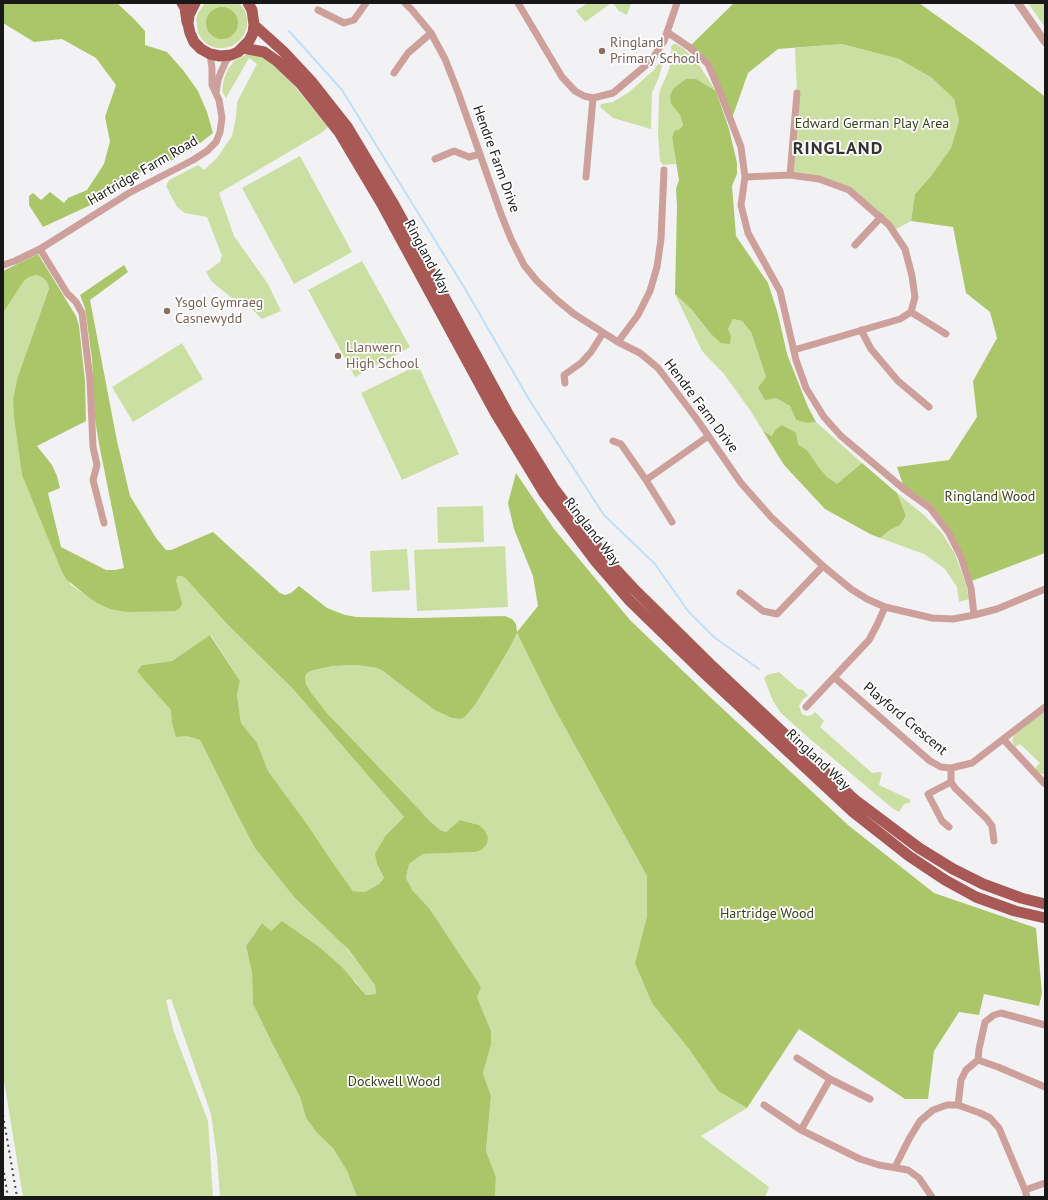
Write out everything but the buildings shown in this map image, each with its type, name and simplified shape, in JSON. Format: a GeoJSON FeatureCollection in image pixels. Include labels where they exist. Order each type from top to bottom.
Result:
{"type":"FeatureCollection","features":[{"type":"Feature","properties":{"kind":"main road"},"geometry":{"type":"LineString","coordinates":[[182,3],[185,8],[190,34],[194,42],[201,49],[210,54],[220,56],[231,55],[243,48],[249,41],[253,33],[254,25],[251,5]]}},
{"type":"Feature","properties":{"kind":"main road"},"geometry":{"type":"LineString","coordinates":[[188,24],[189,15],[195,3]]}},
{"type":"Feature","properties":{"kind":"main road","name":"Ringland Way"},"geometry":{"type":"LineString","coordinates":[[254,25],[283,50],[311,81],[348,128],[393,203],[518,430],[553,487],[609,562],[635,590],[710,664],[855,800],[919,848],[953,869],[983,884],[1021,898],[1045,904]]}},
{"type":"Feature","properties":{"kind":"main road","name":"Ringland Way"},"geometry":{"type":"LineString","coordinates":[[243,48],[264,52],[277,61],[301,84],[339,132],[383,206],[496,414],[544,493],[596,562],[629,600],[709,678],[853,812],[909,856],[945,880],[976,897],[1015,911],[1045,918]]}},
{"type":"Feature","properties":{"kind":"street"},"geometry":{"type":"LineString","coordinates":[[318,10],[344,23],[354,20],[366,3]]}},
{"type":"Feature","properties":{"kind":"street","name":"Hendre Farm Drive"},"geometry":{"type":"LineString","coordinates":[[405,3],[430,34],[445,59],[503,220],[524,265],[537,281],[574,314],[603,333],[640,354],[658,368],[696,418],[707,436],[741,483],[771,517],[823,566],[866,599],[885,607],[932,618],[953,619],[974,615],[997,609],[1045,589]]}},
{"type":"Feature","properties":{"kind":"street"},"geometry":{"type":"LineString","coordinates":[[518,3],[562,77],[575,91],[584,96],[593,98],[612,93],[630,80],[651,61],[660,49],[668,32],[677,3]]}},
{"type":"Feature","properties":{"kind":"street"},"geometry":{"type":"LineString","coordinates":[[1018,3],[1045,42]]}},
{"type":"Feature","properties":{"kind":"street"},"geometry":{"type":"LineString","coordinates":[[668,32],[689,47],[708,64],[742,147],[745,177],[741,204],[748,233],[780,291],[794,350],[806,388],[824,417],[841,436],[905,490],[930,508],[949,533],[961,557],[971,588],[974,615]]}},
{"type":"Feature","properties":{"kind":"street"},"geometry":{"type":"LineString","coordinates":[[394,73],[408,53],[430,34]]}},
{"type":"Feature","properties":{"kind":"street","name":"Hartridge Farm Road"},"geometry":{"type":"LineString","coordinates":[[3,265],[40,249],[129,193],[193,160],[207,151],[216,142],[220,132],[222,118],[221,107],[212,85],[210,54]]}},
{"type":"Feature","properties":{"kind":"street","name":"Hartridge Farm Road"},"geometry":{"type":"LineString","coordinates":[[216,94],[221,72],[231,55]]}},
{"type":"Feature","properties":{"kind":"street"},"geometry":{"type":"LineString","coordinates":[[790,175],[797,93]]}},
{"type":"Feature","properties":{"kind":"street"},"geometry":{"type":"LineString","coordinates":[[586,177],[593,98]]}},
{"type":"Feature","properties":{"kind":"street"},"geometry":{"type":"LineString","coordinates":[[435,158],[454,151],[469,157],[480,154]]}},
{"type":"Feature","properties":{"kind":"street"},"geometry":{"type":"LineString","coordinates":[[618,342],[638,315],[650,291],[657,267],[661,239],[664,170]]}},
{"type":"Feature","properties":{"kind":"street"},"geometry":{"type":"LineString","coordinates":[[745,177],[790,175],[818,179],[849,190],[889,225],[905,249],[912,276],[915,297],[911,312],[900,319],[794,350]]}},
{"type":"Feature","properties":{"kind":"street"},"geometry":{"type":"LineString","coordinates":[[855,245],[881,217]]}},
{"type":"Feature","properties":{"kind":"street"},"geometry":{"type":"LineString","coordinates":[[40,249],[67,293],[76,302],[82,313],[90,380],[94,447],[97,465],[93,480],[104,523]]}},
{"type":"Feature","properties":{"kind":"street"},"geometry":{"type":"LineString","coordinates":[[911,312],[946,334]]}},
{"type":"Feature","properties":{"kind":"street"},"geometry":{"type":"LineString","coordinates":[[861,330],[871,349],[898,381],[929,407]]}},
{"type":"Feature","properties":{"kind":"street"},"geometry":{"type":"LineString","coordinates":[[565,383],[564,375],[581,363],[591,352],[603,333]]}},
{"type":"Feature","properties":{"kind":"street"},"geometry":{"type":"LineString","coordinates":[[646,480],[707,436]]}},
{"type":"Feature","properties":{"kind":"street"},"geometry":{"type":"LineString","coordinates":[[613,441],[620,444],[646,480],[672,522]]}},
{"type":"Feature","properties":{"kind":"street"},"geometry":{"type":"LineString","coordinates":[[740,593],[763,611],[777,614],[823,566]]}},
{"type":"Feature","properties":{"kind":"street"},"geometry":{"type":"LineString","coordinates":[[806,707],[835,678],[869,640],[885,607]]}},
{"type":"Feature","properties":{"kind":"street","name":"Playford Crescent"},"geometry":{"type":"LineString","coordinates":[[835,678],[930,761],[942,767],[951,768],[972,763],[1045,707]]}},
{"type":"Feature","properties":{"kind":"street"},"geometry":{"type":"LineString","coordinates":[[1003,739],[1044,783]]}},
{"type":"Feature","properties":{"kind":"street"},"geometry":{"type":"LineString","coordinates":[[951,768],[951,782],[955,788],[988,820],[992,826],[994,841]]}},
{"type":"Feature","properties":{"kind":"street"},"geometry":{"type":"LineString","coordinates":[[949,827],[942,821],[928,794],[951,782]]}},
{"type":"Feature","properties":{"kind":"street"},"geometry":{"type":"LineString","coordinates":[[958,1105],[961,1080],[966,1070],[978,1060],[979,1049],[986,1022],[994,1015],[1001,1013],[1045,1025]]}},
{"type":"Feature","properties":{"kind":"street"},"geometry":{"type":"LineString","coordinates":[[798,1058],[830,1078],[870,1099]]}},
{"type":"Feature","properties":{"kind":"street"},"geometry":{"type":"LineString","coordinates":[[978,1060],[1045,1087]]}},
{"type":"Feature","properties":{"kind":"street"},"geometry":{"type":"LineString","coordinates":[[801,1130],[830,1078]]}},
{"type":"Feature","properties":{"kind":"street"},"geometry":{"type":"LineString","coordinates":[[764,1104],[801,1130],[860,1159],[879,1165],[908,1170],[919,1178],[932,1197]]}},
{"type":"Feature","properties":{"kind":"street"},"geometry":{"type":"LineString","coordinates":[[895,1167],[920,1121],[933,1110],[947,1105],[958,1105],[990,1118],[999,1128],[1026,1193],[1045,1183]]}},
{"type":"Feature","properties":{"kind":"green space"},"geometry":{"type":"Polygon","coordinates":[[[3,3],[117,3],[145,31],[145,45],[167,52],[183,70],[198,91],[207,112],[213,133],[175,159],[136,174],[113,192],[95,203],[43,227],[29,205],[29,196],[33,193],[41,200],[50,192],[64,203],[68,198],[87,190],[104,164],[110,141],[105,117],[116,85],[96,58],[62,39],[34,42],[3,23],[3,3]]]}},
{"type":"Feature","properties":{"kind":"green space"},"geometry":{"type":"Polygon","coordinates":[[[205,3],[240,4],[245,11],[247,27],[244,35],[239,41],[232,46],[216,48],[208,45],[202,39],[198,33],[196,19],[205,3]]]}},
{"type":"Feature","properties":{"kind":"green space"},"geometry":{"type":"Polygon","coordinates":[[[587,3],[610,4],[585,22],[576,11],[587,3]]]}},
{"type":"Feature","properties":{"kind":"green space"},"geometry":{"type":"Polygon","coordinates":[[[613,3],[631,3],[627,15],[619,11],[613,3]]]}},
{"type":"Feature","properties":{"kind":"green space","name":"Ringland Wood"},"geometry":{"type":"Polygon","coordinates":[[[734,3],[919,3],[979,46],[1045,98],[1045,553],[969,582],[961,557],[930,508],[905,490],[897,467],[949,460],[977,417],[973,381],[997,338],[990,312],[966,293],[953,227],[911,221],[915,194],[931,176],[951,148],[959,121],[954,99],[932,78],[899,59],[842,44],[778,49],[748,73],[731,121],[708,64],[689,47],[734,3]]]}},
{"type":"Feature","properties":{"kind":"green space"},"geometry":{"type":"Polygon","coordinates":[[[1028,3],[1045,3],[1045,27],[1035,13],[1028,3]]]}},
{"type":"Feature","properties":{"kind":"green space"},"geometry":{"type":"Polygon","coordinates":[[[222,7],[233,12],[238,23],[233,34],[222,39],[211,34],[206,23],[211,12],[222,7]]]}},
{"type":"Feature","properties":{"kind":"green space"},"geometry":{"type":"Polygon","coordinates":[[[676,44],[684,49],[697,62],[716,91],[707,86],[671,104],[680,115],[683,125],[680,129],[674,131],[672,138],[676,164],[663,165],[660,161],[658,135],[659,97],[660,90],[672,60],[671,46],[676,44]]]}},
{"type":"Feature","properties":{"kind":"green space","name":"Edward German Play Area"},"geometry":{"type":"Polygon","coordinates":[[[842,44],[899,59],[932,78],[954,99],[959,121],[951,148],[931,176],[915,194],[911,221],[893,231],[849,190],[790,175],[797,93],[795,48],[842,44]]]}},
{"type":"Feature","properties":{"kind":"green space"},"geometry":{"type":"Polygon","coordinates":[[[250,53],[264,58],[275,65],[328,127],[321,133],[219,193],[234,236],[268,284],[281,311],[262,319],[252,309],[236,301],[212,282],[206,272],[220,262],[222,256],[207,217],[185,213],[177,207],[166,186],[169,180],[198,165],[204,170],[217,158],[232,136],[237,102],[257,64],[249,58],[226,98],[222,91],[224,79],[228,69],[235,60],[250,53]]]}},
{"type":"Feature","properties":{"kind":"green space"},"geometry":{"type":"Polygon","coordinates":[[[665,54],[659,77],[652,93],[651,129],[613,118],[600,107],[601,104],[613,102],[629,92],[654,70],[665,54]]]}},
{"type":"Feature","properties":{"kind":"green space"},"geometry":{"type":"Polygon","coordinates":[[[686,79],[696,79],[716,91],[729,129],[737,163],[737,174],[732,186],[736,236],[768,283],[778,314],[787,354],[808,407],[816,422],[807,423],[796,420],[790,406],[776,398],[765,400],[758,388],[766,377],[751,332],[742,321],[733,319],[728,329],[731,336],[730,344],[721,343],[711,334],[691,309],[675,294],[676,189],[679,180],[672,138],[674,131],[680,129],[683,125],[680,115],[671,104],[670,95],[674,88],[686,79]]]}},
{"type":"Feature","properties":{"kind":"green space"},"geometry":{"type":"Polygon","coordinates":[[[300,156],[352,252],[294,284],[242,188],[300,156]]]}},
{"type":"Feature","properties":{"kind":"green space"},"geometry":{"type":"Polygon","coordinates":[[[38,254],[76,316],[79,326],[85,381],[86,421],[37,446],[52,465],[60,488],[48,493],[61,547],[106,570],[124,568],[99,444],[95,419],[92,359],[85,308],[80,295],[124,265],[128,272],[90,300],[117,441],[130,496],[156,538],[166,550],[171,550],[213,532],[280,593],[285,595],[291,593],[299,586],[327,608],[345,615],[357,617],[415,618],[505,616],[512,619],[516,624],[517,632],[538,606],[533,576],[514,529],[508,503],[516,473],[554,529],[630,620],[710,697],[848,825],[934,893],[1036,928],[1042,993],[1039,1006],[984,994],[979,1015],[959,1012],[934,1051],[928,1099],[905,1099],[799,1029],[747,1108],[718,1091],[689,1049],[652,1003],[635,963],[647,916],[647,876],[552,704],[517,633],[508,651],[475,705],[464,718],[459,719],[452,718],[435,710],[377,668],[357,665],[333,666],[314,670],[307,673],[305,677],[306,684],[311,693],[327,713],[430,821],[440,830],[446,832],[460,820],[479,825],[485,831],[488,838],[487,844],[481,850],[475,852],[423,854],[409,864],[406,878],[413,891],[429,908],[481,987],[477,997],[491,1031],[491,1045],[483,1073],[491,1096],[486,1151],[496,1177],[495,1197],[357,1197],[347,1171],[333,1148],[317,1133],[306,1118],[300,1097],[253,1004],[252,973],[246,946],[262,923],[271,931],[282,921],[319,947],[341,966],[366,995],[376,994],[375,985],[348,949],[295,898],[255,848],[200,740],[186,736],[176,737],[172,723],[171,710],[137,671],[142,665],[172,661],[210,635],[240,681],[237,695],[241,723],[257,743],[268,771],[353,891],[365,892],[379,884],[384,878],[377,864],[375,854],[386,835],[404,817],[293,689],[227,624],[182,576],[178,576],[176,580],[182,603],[180,608],[175,611],[127,612],[110,609],[88,597],[66,579],[22,475],[14,417],[13,399],[17,379],[49,288],[47,282],[37,275],[29,277],[24,281],[3,313],[3,271],[38,254]]]}},
{"type":"Feature","properties":{"kind":"green space"},"geometry":{"type":"Polygon","coordinates":[[[362,261],[410,347],[355,377],[308,290],[362,261]]]}},
{"type":"Feature","properties":{"kind":"green space"},"geometry":{"type":"Polygon","coordinates":[[[37,275],[48,282],[49,288],[17,379],[13,399],[22,475],[71,585],[97,603],[127,612],[182,603],[176,580],[178,576],[182,576],[227,624],[293,689],[404,817],[386,835],[377,864],[384,878],[379,884],[365,892],[353,891],[268,771],[257,744],[241,723],[237,695],[240,681],[211,635],[172,661],[142,665],[137,670],[172,710],[172,723],[186,736],[200,740],[232,804],[375,984],[376,994],[366,995],[355,981],[271,931],[262,923],[246,946],[252,973],[253,1004],[300,1097],[306,1118],[317,1133],[333,1147],[347,1171],[357,1197],[220,1197],[217,1157],[211,1114],[171,999],[166,1000],[174,1032],[208,1121],[213,1197],[23,1197],[3,1075],[3,313],[24,281],[29,277],[37,275]]]}},
{"type":"Feature","properties":{"kind":"green space"},"geometry":{"type":"Polygon","coordinates":[[[675,294],[691,309],[711,334],[731,336],[728,329],[733,319],[742,321],[751,332],[766,377],[776,398],[790,406],[796,420],[807,423],[816,422],[862,463],[837,485],[827,477],[808,451],[798,444],[772,436],[763,431],[724,374],[702,351],[675,294]]]}},
{"type":"Feature","properties":{"kind":"green space"},"geometry":{"type":"Polygon","coordinates":[[[182,343],[203,379],[133,422],[112,387],[182,343]]]}},
{"type":"Feature","properties":{"kind":"green space"},"geometry":{"type":"Polygon","coordinates":[[[418,365],[459,454],[402,480],[361,393],[418,365]]]}},
{"type":"Feature","properties":{"kind":"green space"},"geometry":{"type":"Polygon","coordinates":[[[782,425],[796,433],[798,444],[808,451],[827,477],[837,484],[862,463],[897,493],[906,516],[900,525],[890,530],[880,538],[825,509],[784,465],[763,431],[772,436],[775,430],[782,425]]]}},
{"type":"Feature","properties":{"kind":"green space"},"geometry":{"type":"Polygon","coordinates":[[[897,493],[925,516],[942,533],[955,554],[966,584],[969,599],[959,602],[957,587],[945,569],[924,554],[880,538],[890,530],[900,525],[906,516],[897,493]]]}},
{"type":"Feature","properties":{"kind":"green space"},"geometry":{"type":"Polygon","coordinates":[[[483,506],[484,542],[438,543],[437,507],[483,506]]]}},
{"type":"Feature","properties":{"kind":"green space"},"geometry":{"type":"Polygon","coordinates":[[[505,546],[508,607],[417,611],[414,550],[505,546]]]}},
{"type":"Feature","properties":{"kind":"green space"},"geometry":{"type":"Polygon","coordinates":[[[407,549],[410,590],[372,592],[370,551],[407,549]]]}},
{"type":"Feature","properties":{"kind":"green space"},"geometry":{"type":"Polygon","coordinates":[[[517,633],[552,704],[647,876],[647,916],[635,963],[689,1049],[718,1091],[747,1108],[701,1136],[769,1187],[765,1197],[495,1197],[496,1177],[486,1151],[491,1096],[483,1073],[491,1045],[491,1031],[477,997],[429,908],[413,891],[406,878],[409,864],[423,854],[475,852],[479,825],[460,820],[446,832],[440,830],[408,799],[327,713],[310,693],[305,677],[307,673],[314,670],[333,666],[357,665],[377,668],[452,718],[464,718],[475,705],[508,651],[517,633]]]}},
{"type":"Feature","properties":{"kind":"green space"},"geometry":{"type":"Polygon","coordinates":[[[779,672],[798,689],[803,690],[808,696],[803,699],[799,706],[802,714],[807,716],[812,715],[815,712],[824,721],[820,727],[872,773],[882,773],[879,785],[911,800],[909,803],[904,804],[899,812],[892,808],[781,713],[773,701],[764,678],[767,675],[779,672]]]}},
{"type":"Feature","properties":{"kind":"green space"},"geometry":{"type":"Polygon","coordinates":[[[1045,711],[1045,774],[1041,774],[1036,770],[1036,767],[1040,763],[1020,744],[1015,747],[1012,740],[1015,733],[1045,711]]]}},
{"type":"Feature","properties":{"kind":"waterway"},"geometry":{"type":"LineString","coordinates":[[289,31],[342,90],[464,287],[530,401],[604,515],[655,564],[688,611],[715,638],[759,669]]}},
{"type":"Feature","properties":{"kind":"railway"},"geometry":{"type":"LineString","coordinates":[[3,1115],[17,1197]]}},
{"type":"Feature","properties":{"kind":"railway"},"geometry":{"type":"LineString","coordinates":[[3,1167],[8,1197]]}},
{"type":"Feature","properties":{"kind":"place","name":"Ringland Primary School"},"geometry":{"type":"Point","coordinates":[602,51]}},
{"type":"Feature","properties":{"kind":"place","name":"Ysgol Gymraeg Casnewydd"},"geometry":{"type":"Point","coordinates":[167,311]}},
{"type":"Feature","properties":{"kind":"place","name":"Llanwern High School"},"geometry":{"type":"Point","coordinates":[338,356]}},
{"type":"Feature","properties":{"kind":"district","name":"RINGLAND"},"geometry":{"type":"Point","coordinates":[838,149]}},
{"type":"Feature","properties":{"kind":"park label","name":"Hartridge Wood"},"geometry":{"type":"Point","coordinates":[767,914]}},
{"type":"Feature","properties":{"kind":"park label","name":"Dockwell Wood"},"geometry":{"type":"Point","coordinates":[394,1082]}}]}
